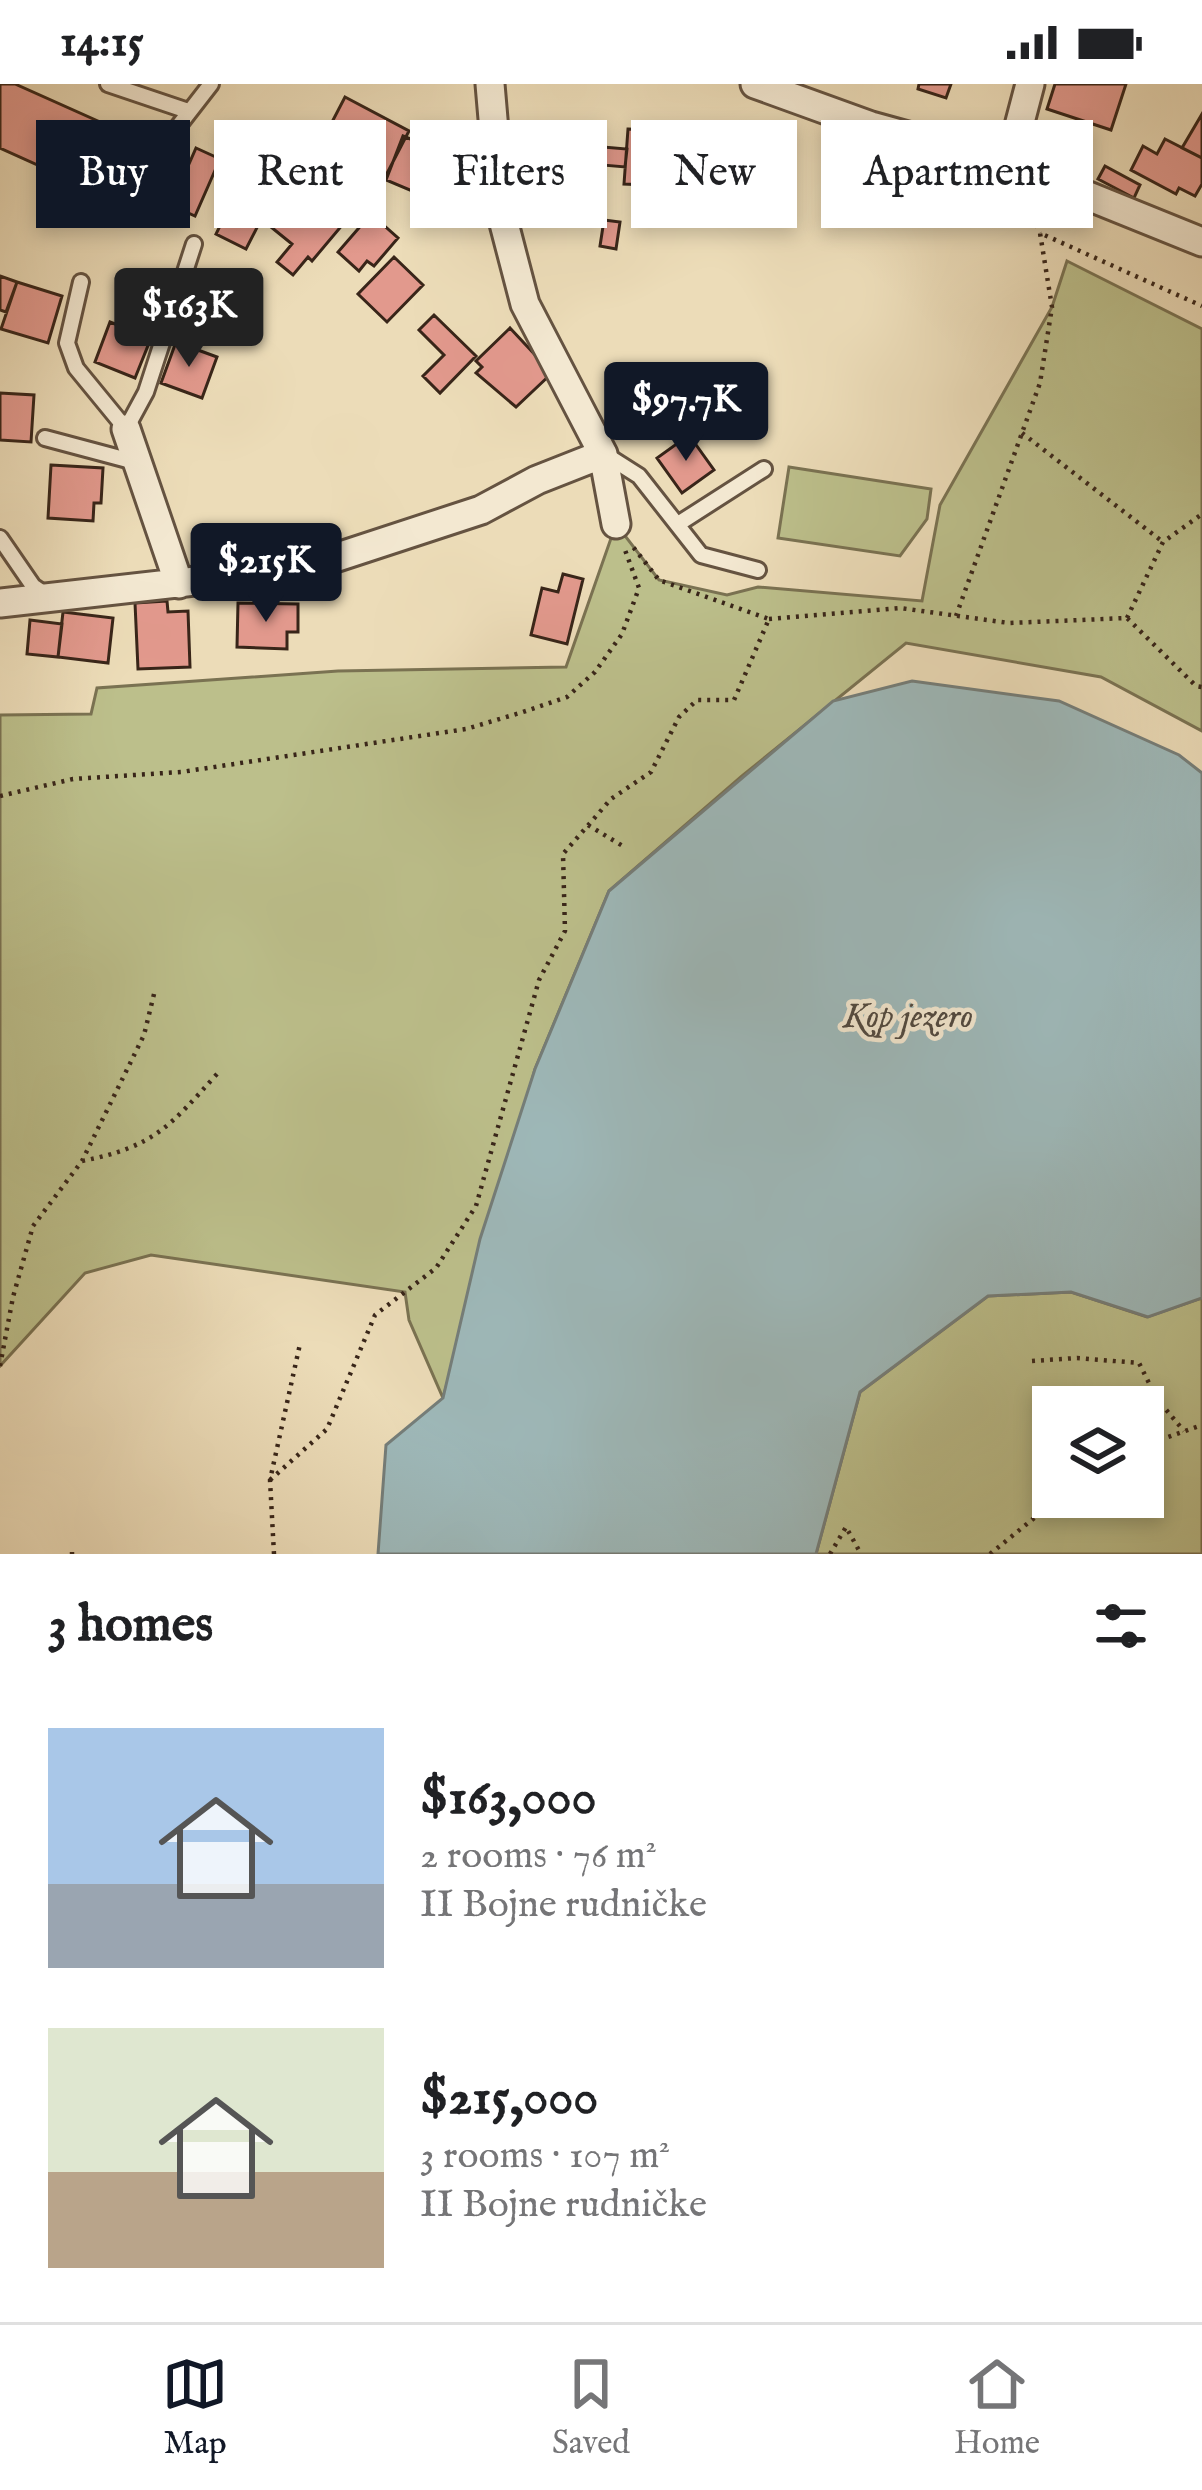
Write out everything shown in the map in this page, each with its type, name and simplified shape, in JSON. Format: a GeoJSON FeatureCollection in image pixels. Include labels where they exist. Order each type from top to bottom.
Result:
{"type":"FeatureCollection","features":[{"type":"Feature","properties":{"kind":"street"},"geometry":{"type":"LineString","coordinates":[[490,84],[501,212],[525,304],[603,454],[616,524]]}},
{"type":"Feature","properties":{"kind":"street"},"geometry":{"type":"LineString","coordinates":[[755,84],[806,93],[858,120]]}},
{"type":"Feature","properties":{"kind":"street"},"geometry":{"type":"LineString","coordinates":[[1021,120],[1030,84]]}},
{"type":"Feature","properties":{"kind":"street"},"geometry":{"type":"LineString","coordinates":[[1093,198],[1202,242]]}},
{"type":"Feature","properties":{"kind":"street"},"geometry":{"type":"LineString","coordinates":[[126,429],[179,584]]}},
{"type":"Feature","properties":{"kind":"street"},"geometry":{"type":"LineString","coordinates":[[0,603],[301,569],[481,510],[537,480],[603,454]]}},
{"type":"Feature","properties":{"kind":"lane"},"geometry":{"type":"LineString","coordinates":[[108,84],[188,111]]}},
{"type":"Feature","properties":{"kind":"lane"},"geometry":{"type":"LineString","coordinates":[[182,120],[211,84]]}},
{"type":"Feature","properties":{"kind":"lane"},"geometry":{"type":"LineString","coordinates":[[81,281],[67,343],[76,368],[126,429],[146,392],[194,244]]}},
{"type":"Feature","properties":{"kind":"lane"},"geometry":{"type":"LineString","coordinates":[[45,438],[140,464]]}},
{"type":"Feature","properties":{"kind":"lane"},"geometry":{"type":"LineString","coordinates":[[603,454],[639,476],[701,555],[758,570]]}},
{"type":"Feature","properties":{"kind":"lane"},"geometry":{"type":"LineString","coordinates":[[677,524],[764,469]]}},
{"type":"Feature","properties":{"kind":"lane"},"geometry":{"type":"LineString","coordinates":[[0,538],[34,586],[50,598]]}},
{"type":"Feature","properties":{"kind":"path"},"geometry":{"type":"LineString","coordinates":[[956,616],[1040,383],[1052,307],[1040,233],[1202,306]]}},
{"type":"Feature","properties":{"kind":"path"},"geometry":{"type":"LineString","coordinates":[[1022,433],[1163,542]]}},
{"type":"Feature","properties":{"kind":"path"},"geometry":{"type":"LineString","coordinates":[[1127,618],[1163,542],[1202,514]]}},
{"type":"Feature","properties":{"kind":"path"},"geometry":{"type":"LineString","coordinates":[[616,524],[659,580],[769,620],[900,608],[1009,623],[1127,618],[1202,687]]}},
{"type":"Feature","properties":{"kind":"path"},"geometry":{"type":"LineString","coordinates":[[0,796],[73,779],[181,772],[466,729],[567,697],[595,672],[622,634],[639,589],[616,524]]}},
{"type":"Feature","properties":{"kind":"path"},"geometry":{"type":"LineString","coordinates":[[270,1480],[327,1429],[375,1316],[436,1268],[476,1206],[539,980],[565,931],[563,854],[611,799],[651,772],[679,717],[697,700],[734,700],[769,620]]}},
{"type":"Feature","properties":{"kind":"path"},"geometry":{"type":"LineString","coordinates":[[588,825],[626,848]]}},
{"type":"Feature","properties":{"kind":"path"},"geometry":{"type":"LineString","coordinates":[[0,1366],[33,1226],[82,1161],[144,1035],[154,994]]}},
{"type":"Feature","properties":{"kind":"path"},"geometry":{"type":"LineString","coordinates":[[82,1161],[126,1153],[166,1130],[218,1074]]}},
{"type":"Feature","properties":{"kind":"path"},"geometry":{"type":"LineString","coordinates":[[274,1554],[270,1480],[300,1344]]}},
{"type":"Feature","properties":{"kind":"path"},"geometry":{"type":"LineString","coordinates":[[1032,1361],[1077,1358],[1139,1363],[1157,1400],[1184,1431]]}},
{"type":"Feature","properties":{"kind":"path"},"geometry":{"type":"LineString","coordinates":[[1164,1438],[1202,1425]]}},
{"type":"Feature","properties":{"kind":"path"},"geometry":{"type":"LineString","coordinates":[[990,1554],[1034,1518]]}},
{"type":"Feature","properties":{"kind":"path"},"geometry":{"type":"LineString","coordinates":[[830,1554],[846,1527],[861,1554]]}},
{"type":"Feature","properties":{"kind":"green space"},"geometry":{"type":"Polygon","coordinates":[[[1067,261],[1202,329],[1202,731],[1101,677],[906,643],[609,891],[535,1069],[443,1398],[409,1320],[405,1292],[151,1255],[85,1273],[0,1366],[0,715],[91,714],[97,688],[338,671],[566,667],[616,524],[659,580],[727,595],[758,587],[922,601],[940,505],[1052,307],[1067,261]]]}},
{"type":"Feature","properties":{"kind":"green space"},"geometry":{"type":"Polygon","coordinates":[[[789,467],[931,489],[927,519],[900,556],[778,538],[789,467]]]}},
{"type":"Feature","properties":{"kind":"green space"},"geometry":{"type":"Polygon","coordinates":[[[1071,1292],[1147,1317],[1202,1298],[1202,1554],[816,1554],[860,1392],[988,1296],[1071,1292]]]}},
{"type":"Feature","properties":{"kind":"water","name":"Kop jezero"},"geometry":{"type":"Polygon","coordinates":[[[912,681],[1059,701],[1179,755],[1202,773],[1202,1298],[1148,1317],[1071,1292],[988,1296],[860,1392],[816,1554],[378,1554],[386,1445],[443,1398],[480,1239],[535,1069],[609,891],[833,701],[912,681]]]}},
{"type":"Feature","properties":{"kind":"building"},"geometry":{"type":"Polygon","coordinates":[[[0,84],[15,84],[95,120],[36,120],[36,164],[0,148],[0,84]]]}},
{"type":"Feature","properties":{"kind":"building"},"geometry":{"type":"Polygon","coordinates":[[[919,84],[951,84],[946,98],[918,89],[919,84]]]}},
{"type":"Feature","properties":{"kind":"building"},"geometry":{"type":"Polygon","coordinates":[[[1055,84],[1126,84],[1111,130],[1093,120],[1047,109],[1055,84]]]}},
{"type":"Feature","properties":{"kind":"building"},"geometry":{"type":"Polygon","coordinates":[[[345,97],[409,131],[386,175],[386,120],[333,120],[345,97]]]}},
{"type":"Feature","properties":{"kind":"building"},"geometry":{"type":"Polygon","coordinates":[[[1202,114],[1202,158],[1182,148],[1202,114]]]}},
{"type":"Feature","properties":{"kind":"building"},"geometry":{"type":"Polygon","coordinates":[[[628,129],[631,129],[631,184],[624,184],[628,129]]]}},
{"type":"Feature","properties":{"kind":"building"},"geometry":{"type":"Polygon","coordinates":[[[403,136],[410,139],[410,190],[386,180],[403,136]]]}},
{"type":"Feature","properties":{"kind":"building"},"geometry":{"type":"Polygon","coordinates":[[[1165,139],[1202,158],[1202,184],[1195,196],[1179,188],[1176,194],[1131,170],[1143,146],[1157,154],[1165,139]]]}},
{"type":"Feature","properties":{"kind":"building"},"geometry":{"type":"Polygon","coordinates":[[[607,147],[627,149],[625,167],[607,165],[607,147]]]}},
{"type":"Feature","properties":{"kind":"building"},"geometry":{"type":"Polygon","coordinates":[[[196,148],[214,156],[214,173],[195,216],[190,214],[190,162],[196,148]]]}},
{"type":"Feature","properties":{"kind":"building"},"geometry":{"type":"Polygon","coordinates":[[[1105,166],[1140,185],[1134,198],[1098,179],[1105,166]]]}},
{"type":"Feature","properties":{"kind":"building"},"geometry":{"type":"Polygon","coordinates":[[[607,220],[620,222],[616,249],[600,246],[607,220]]]}},
{"type":"Feature","properties":{"kind":"building"},"geometry":{"type":"Polygon","coordinates":[[[386,227],[398,238],[374,266],[367,261],[359,271],[338,252],[359,228],[386,227]]]}},
{"type":"Feature","properties":{"kind":"building"},"geometry":{"type":"Polygon","coordinates":[[[219,228],[257,228],[246,249],[216,234],[219,228]]]}},
{"type":"Feature","properties":{"kind":"building"},"geometry":{"type":"Polygon","coordinates":[[[272,228],[340,228],[293,275],[277,262],[292,244],[272,228]]]}},
{"type":"Feature","properties":{"kind":"building"},"geometry":{"type":"Polygon","coordinates":[[[394,257],[423,285],[387,322],[358,294],[394,257]]]}},
{"type":"Feature","properties":{"kind":"building"},"geometry":{"type":"Polygon","coordinates":[[[0,276],[17,282],[6,312],[0,310],[0,276]]]}},
{"type":"Feature","properties":{"kind":"building"},"geometry":{"type":"Polygon","coordinates":[[[17,282],[62,296],[48,343],[1,329],[17,282]]]}},
{"type":"Feature","properties":{"kind":"building"},"geometry":{"type":"Polygon","coordinates":[[[434,315],[476,356],[440,393],[423,376],[444,355],[419,330],[434,315]]]}},
{"type":"Feature","properties":{"kind":"building"},"geometry":{"type":"Polygon","coordinates":[[[110,322],[151,338],[135,378],[95,362],[110,322]]]}},
{"type":"Feature","properties":{"kind":"building"},"geometry":{"type":"Polygon","coordinates":[[[510,328],[552,373],[516,407],[476,373],[482,367],[476,361],[510,328]]]}},
{"type":"Feature","properties":{"kind":"building"},"geometry":{"type":"Polygon","coordinates":[[[176,342],[217,357],[202,398],[161,383],[176,342]]]}},
{"type":"Feature","properties":{"kind":"building"},"geometry":{"type":"Polygon","coordinates":[[[0,393],[34,395],[31,442],[0,440],[0,393]]]}},
{"type":"Feature","properties":{"kind":"building"},"geometry":{"type":"Polygon","coordinates":[[[689,435],[714,470],[682,493],[657,458],[689,435]]]}},
{"type":"Feature","properties":{"kind":"building"},"geometry":{"type":"Polygon","coordinates":[[[51,465],[103,468],[101,503],[94,503],[93,521],[48,518],[51,465]]]}},
{"type":"Feature","properties":{"kind":"building"},"geometry":{"type":"Polygon","coordinates":[[[563,574],[583,579],[567,644],[531,635],[542,588],[558,592],[563,574]]]}},
{"type":"Feature","properties":{"kind":"building"},"geometry":{"type":"Polygon","coordinates":[[[167,601],[168,612],[188,611],[190,667],[138,669],[135,603],[167,601]]]}},
{"type":"Feature","properties":{"kind":"building"},"geometry":{"type":"Polygon","coordinates":[[[238,603],[298,604],[298,632],[287,632],[287,649],[237,647],[238,603]]]}},
{"type":"Feature","properties":{"kind":"building"},"geometry":{"type":"Polygon","coordinates":[[[63,612],[113,618],[108,663],[58,657],[63,612]]]}},
{"type":"Feature","properties":{"kind":"building"},"geometry":{"type":"Polygon","coordinates":[[[30,620],[62,624],[58,657],[27,654],[30,620]]]}}]}
